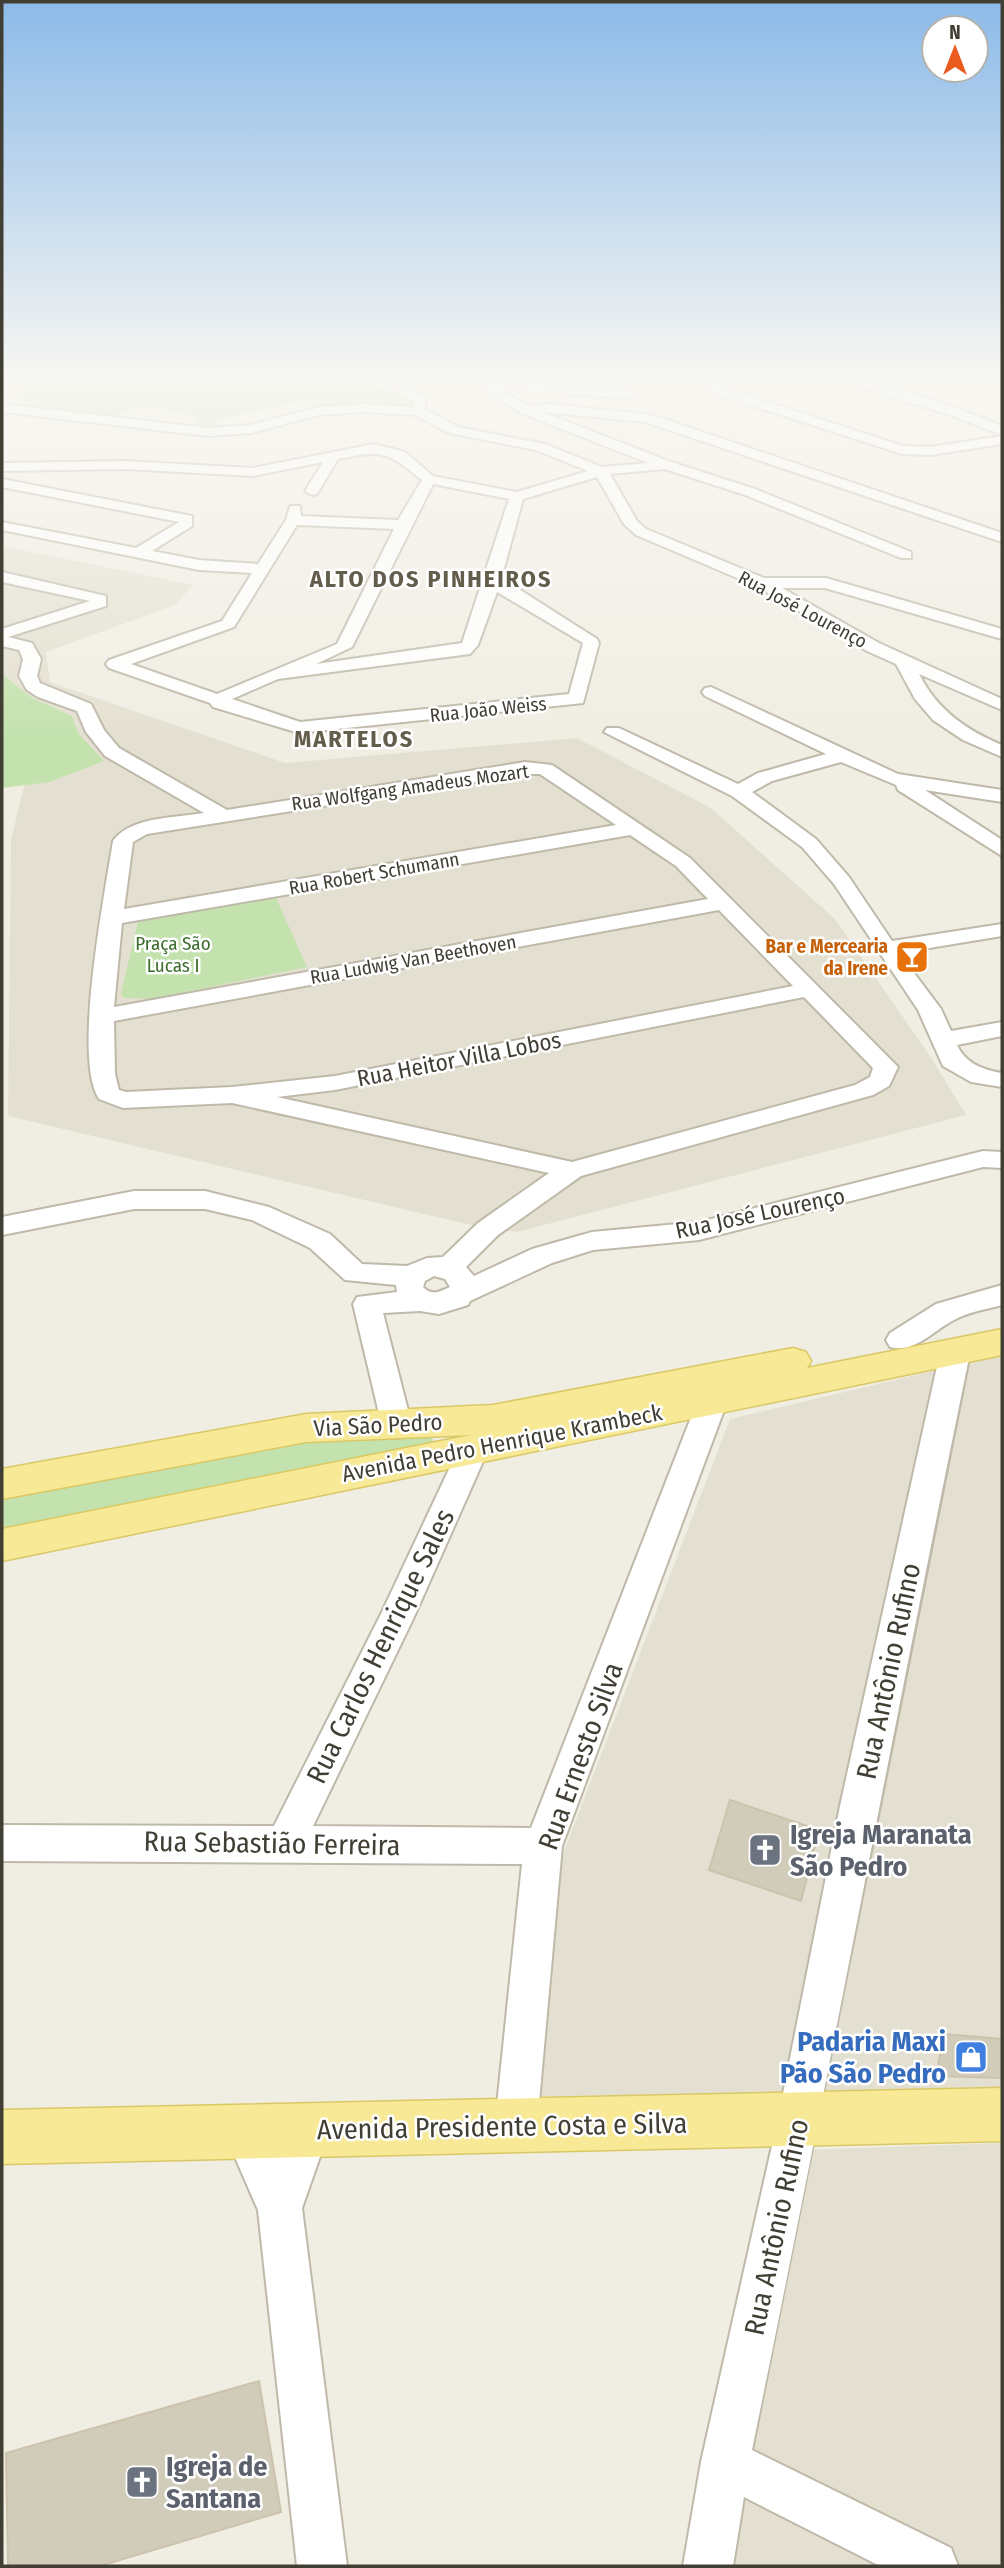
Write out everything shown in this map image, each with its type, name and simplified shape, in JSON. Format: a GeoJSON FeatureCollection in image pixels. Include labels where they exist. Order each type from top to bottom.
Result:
{"type":"FeatureCollection","features":[{"type":"Feature","properties":{"kind":"main road","name":"Via São Pedro"},"geometry":{"type":"LineString","coordinates":[[2,1484],[306,1428],[397,1426],[493,1419],[1002,1318]]}},
{"type":"Feature","properties":{"kind":"main road","name":"Avenida Pedro Henrique Krambeck"},"geometry":{"type":"LineString","coordinates":[[2,1545],[1002,1342]]}},
{"type":"Feature","properties":{"kind":"main road"},"geometry":{"type":"LineString","coordinates":[[2,1495],[240,1448],[260,1437]]}},
{"type":"Feature","properties":{"kind":"main road","name":"Avenida Presidente Costa e Silva"},"geometry":{"type":"LineString","coordinates":[[2,2137],[1002,2115]]}},
{"type":"Feature","properties":{"kind":"street"},"geometry":{"type":"LineString","coordinates":[[89,500],[187,519],[187,523],[138,553]]}},
{"type":"Feature","properties":{"kind":"street"},"geometry":{"type":"LineString","coordinates":[[310,666],[344,647],[418,500]]}},
{"type":"Feature","properties":{"kind":"street"},"geometry":{"type":"LineString","coordinates":[[219,703],[226,694],[272,675],[310,666],[351,665],[464,650],[470,645],[508,540],[516,500]]}},
{"type":"Feature","properties":{"kind":"street","name":"Rua José Lourenço"},"geometry":{"type":"LineString","coordinates":[[617,500],[631,524],[641,532],[762,583],[873,647],[1002,705]]}},
{"type":"Feature","properties":{"kind":"street"},"geometry":{"type":"LineString","coordinates":[[769,500],[906,555]]}},
{"type":"Feature","properties":{"kind":"street"},"geometry":{"type":"LineString","coordinates":[[889,500],[1002,538]]}},
{"type":"Feature","properties":{"kind":"street"},"geometry":{"type":"LineString","coordinates":[[2,526],[199,565],[264,569],[294,515],[404,525]]}},
{"type":"Feature","properties":{"kind":"street","name":"Rua João Weiss"},"geometry":{"type":"LineString","coordinates":[[264,569],[228,624],[117,662],[118,667],[291,727],[307,729],[577,699],[591,643],[586,637],[508,589],[492,586]]}},
{"type":"Feature","properties":{"kind":"street"},"geometry":{"type":"LineString","coordinates":[[2,577],[100,598],[100,603],[2,634]]}},
{"type":"Feature","properties":{"kind":"street"},"geometry":{"type":"LineString","coordinates":[[762,583],[826,583],[1002,634]]}},
{"type":"Feature","properties":{"kind":"street"},"geometry":{"type":"LineString","coordinates":[[2,641],[26,647],[32,659],[28,676],[33,686],[85,708],[95,732],[112,752],[222,815]]}},
{"type":"Feature","properties":{"kind":"street"},"geometry":{"type":"LineString","coordinates":[[344,647],[351,665]]}},
{"type":"Feature","properties":{"kind":"street"},"geometry":{"type":"LineString","coordinates":[[903,660],[926,701],[954,726],[982,744],[1002,751]]}},
{"type":"Feature","properties":{"kind":"street"},"geometry":{"type":"LineString","coordinates":[[711,692],[893,779],[977,830],[1002,850]]}},
{"type":"Feature","properties":{"kind":"street"},"geometry":{"type":"LineString","coordinates":[[613,732],[739,792],[809,843],[842,881],[929,1009],[952,1061],[980,1077],[1002,1080]]}},
{"type":"Feature","properties":{"kind":"street"},"geometry":{"type":"LineString","coordinates":[[739,792],[765,776],[844,755]]}},
{"type":"Feature","properties":{"kind":"street","name":"Rua Wolfgang Amadeus Mozart"},"geometry":{"type":"LineString","coordinates":[[108,1094],[101,1080],[104,1016],[112,918],[123,841],[128,835],[142,829],[222,815],[536,768],[545,769],[683,862],[807,990],[877,1054],[886,1067],[880,1082],[864,1090],[572,1170],[488,1229],[455,1279]]}},
{"type":"Feature","properties":{"kind":"street"},"geometry":{"type":"LineString","coordinates":[[893,779],[1002,796]]}},
{"type":"Feature","properties":{"kind":"street","name":"Rua Robert Schumann"},"geometry":{"type":"LineString","coordinates":[[112,918],[636,828]]}},
{"type":"Feature","properties":{"kind":"street","name":"Rua Ludwig Van Beethoven"},"geometry":{"type":"LineString","coordinates":[[104,1016],[722,903]]}},
{"type":"Feature","properties":{"kind":"street"},"geometry":{"type":"LineString","coordinates":[[886,949],[1002,930]]}},
{"type":"Feature","properties":{"kind":"street","name":"Rua Heitor Villa Lobos"},"geometry":{"type":"LineString","coordinates":[[108,1094],[123,1100],[232,1095],[335,1083],[807,990]]}},
{"type":"Feature","properties":{"kind":"street"},"geometry":{"type":"LineString","coordinates":[[943,1040],[1002,1029]]}},
{"type":"Feature","properties":{"kind":"street","name":"Rua Wolfgang Amadeus Mozart"},"geometry":{"type":"LineString","coordinates":[[232,1095],[572,1170]]}},
{"type":"Feature","properties":{"kind":"street","name":"Rua José Lourenço"},"geometry":{"type":"LineString","coordinates":[[455,1279],[519,1268],[542,1256],[593,1241],[699,1231],[983,1159],[1002,1160]]}},
{"type":"Feature","properties":{"kind":"street"},"geometry":{"type":"LineString","coordinates":[[2,1226],[134,1200],[205,1200],[260,1213],[320,1241],[355,1273],[367,1304],[397,1426]]}},
{"type":"Feature","properties":{"kind":"street"},"geometry":{"type":"LineString","coordinates":[[355,1273],[416,1288],[439,1304],[455,1279],[435,1265],[422,1268],[416,1288]]}},
{"type":"Feature","properties":{"kind":"street"},"geometry":{"type":"LineString","coordinates":[[367,1304],[416,1288]]}},
{"type":"Feature","properties":{"kind":"street"},"geometry":{"type":"LineString","coordinates":[[900,1340],[946,1311],[1002,1294]]}},
{"type":"Feature","properties":{"kind":"street","name":"Rua Antônio Rufino"},"geometry":{"type":"LineString","coordinates":[[708,2566],[725,2462],[799,2119],[859,1806],[955,1353]]}},
{"type":"Feature","properties":{"kind":"street","name":"Rua Ernesto Silva"},"geometry":{"type":"LineString","coordinates":[[516,2125],[543,1846],[712,1402]]}},
{"type":"Feature","properties":{"kind":"street","name":"Rua Carlos Henrique Sales"},"geometry":{"type":"LineString","coordinates":[[285,1844],[397,1617],[474,1448]]}},
{"type":"Feature","properties":{"kind":"street","name":"Rua Sebastião Ferreira"},"geometry":{"type":"LineString","coordinates":[[2,1843],[543,1846]]}},
{"type":"Feature","properties":{"kind":"street"},"geometry":{"type":"LineString","coordinates":[[280,2208],[308,2131]]}},
{"type":"Feature","properties":{"kind":"street"},"geometry":{"type":"LineString","coordinates":[[244,2132],[280,2208],[321,2566]]}},
{"type":"Feature","properties":{"kind":"street"},"geometry":{"type":"LineString","coordinates":[[725,2462],[933,2566]]}},
{"type":"Feature","properties":{"kind":"shaded area"},"geometry":{"type":"Polygon","coordinates":[[[2,546],[193,585],[175,605],[46,652],[50,682],[285,763],[577,738],[711,808],[835,919],[932,1059],[966,1115],[517,1232],[488,1229],[8,1116],[11,840],[25,782],[2,721],[2,546]]]}},
{"type":"Feature","properties":{"kind":"shaded area"},"geometry":{"type":"Polygon","coordinates":[[[1002,1354],[1002,2091],[818,2093],[961,1363],[1002,1354]]]}},
{"type":"Feature","properties":{"kind":"shaded area"},"geometry":{"type":"Polygon","coordinates":[[[950,1367],[795,2094],[529,2096],[556,1872],[730,1419],[950,1367]]]}},
{"type":"Feature","properties":{"kind":"shaded area"},"geometry":{"type":"Polygon","coordinates":[[[1002,2143],[1002,2566],[728,2566],[808,2150],[1002,2143]]]}},
{"type":"Feature","properties":{"kind":"green space"},"geometry":{"type":"Polygon","coordinates":[[[2,674],[32,698],[72,716],[78,733],[104,761],[49,782],[2,788],[2,674]]]}},
{"type":"Feature","properties":{"kind":"green space","name":"Praça São Lucas I"},"geometry":{"type":"Polygon","coordinates":[[[275,896],[307,967],[152,999],[124,998],[121,994],[138,921],[275,896]]]}},
{"type":"Feature","properties":{"kind":"green space"},"geometry":{"type":"Polygon","coordinates":[[[339,1436],[432,1437],[434,1444],[2,1528],[2,1501],[8,1498],[254,1453],[266,1445],[339,1436]]]}},
{"type":"Feature","properties":{"kind":"building","name":"Igreja Maranata São Pedro"},"geometry":{"type":"Polygon","coordinates":[[[730,1800],[819,1830],[801,1901],[709,1870],[730,1800]]]}},
{"type":"Feature","properties":{"kind":"building","name":"Padaria Maxi Pão São Pedro"},"geometry":{"type":"Polygon","coordinates":[[[944,2034],[1002,2039],[1002,2078],[936,2076],[944,2034]]]}},
{"type":"Feature","properties":{"kind":"building","name":"Igreja de Santana"},"geometry":{"type":"Polygon","coordinates":[[[259,2381],[281,2512],[100,2566],[8,2566],[6,2453],[259,2381]]]}},
{"type":"Feature","properties":{"kind":"place","name":"Bar e Mercearia da Irene"},"geometry":{"type":"Point","coordinates":[912,957]}},
{"type":"Feature","properties":{"kind":"place","name":"Igreja Maranata São Pedro"},"geometry":{"type":"Point","coordinates":[765,1850]}},
{"type":"Feature","properties":{"kind":"place","name":"Padaria Maxi Pão São Pedro"},"geometry":{"type":"Point","coordinates":[971,2057]}},
{"type":"Feature","properties":{"kind":"place","name":"Igreja de Santana"},"geometry":{"type":"Point","coordinates":[142,2482]}},
{"type":"Feature","properties":{"kind":"district","name":"ALTO DOS PINHEIROS"},"geometry":{"type":"Point","coordinates":[431,579]}},
{"type":"Feature","properties":{"kind":"district","name":"MARTELOS"},"geometry":{"type":"Point","coordinates":[354,739]}}]}
